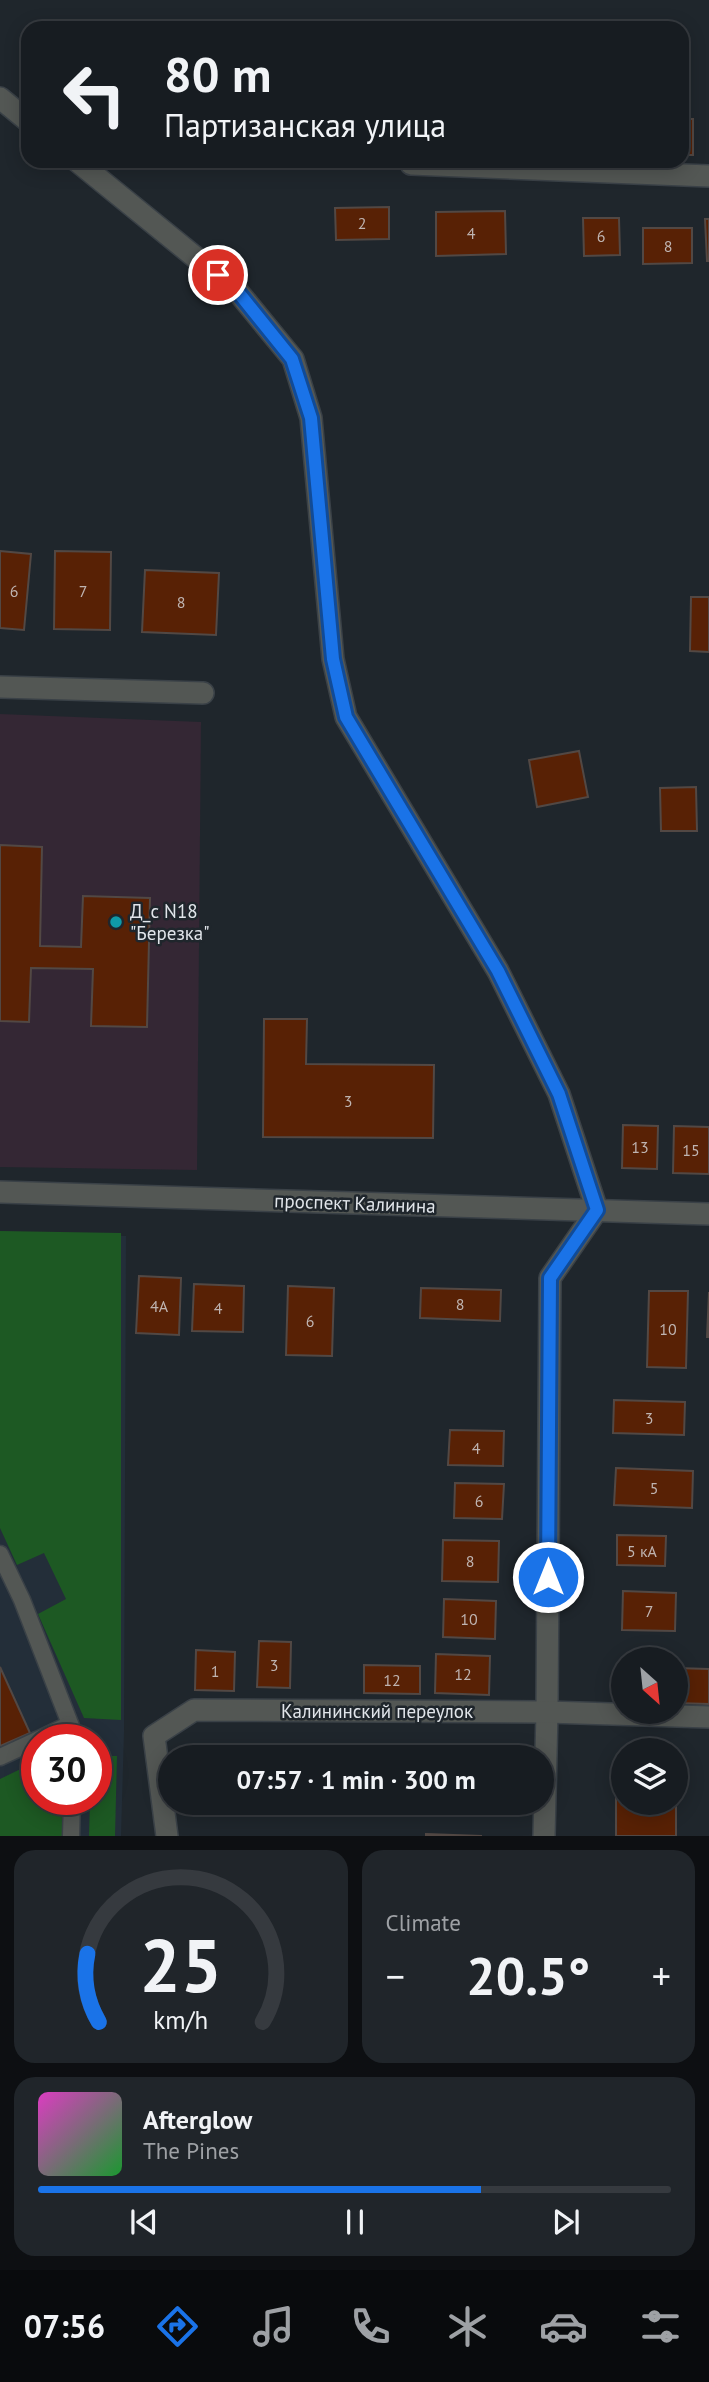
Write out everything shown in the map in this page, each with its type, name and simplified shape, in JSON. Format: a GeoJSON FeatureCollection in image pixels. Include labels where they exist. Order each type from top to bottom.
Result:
{"type":"FeatureCollection","features":[{"type":"Feature","properties":{"kind":"street"},"geometry":{"type":"LineString","coordinates":[[0,98],[21,115]]}},
{"type":"Feature","properties":{"kind":"street"},"geometry":{"type":"LineString","coordinates":[[86,168],[238,292],[292,359],[311,418],[333,659],[346,717],[498,971],[559,1094],[597,1210],[550,1278],[544,1836]]}},
{"type":"Feature","properties":{"kind":"street"},"geometry":{"type":"LineString","coordinates":[[510,168],[709,176]]}},
{"type":"Feature","properties":{"kind":"street"},"geometry":{"type":"LineString","coordinates":[[0,687],[203,693]]}},
{"type":"Feature","properties":{"kind":"street","name":"проспект Калинина"},"geometry":{"type":"LineString","coordinates":[[0,1192],[709,1214]]}},
{"type":"Feature","properties":{"kind":"street","name":"Калининский переулок"},"geometry":{"type":"LineString","coordinates":[[167,1836],[154,1736],[194,1710],[709,1717]]}},
{"type":"Feature","properties":{"kind":"lane"},"geometry":{"type":"LineString","coordinates":[[0,1553],[22,1600],[68,1724]]}},
{"type":"Feature","properties":{"kind":"lane"},"geometry":{"type":"LineString","coordinates":[[0,1757],[21,1747]]}},
{"type":"Feature","properties":{"kind":"lane"},"geometry":{"type":"LineString","coordinates":[[71,1836],[72,1815]]}},
{"type":"Feature","properties":{"kind":"shaded area"},"geometry":{"type":"Polygon","coordinates":[[[0,714],[201,722],[197,1170],[0,1167],[0,714]]]}},
{"type":"Feature","properties":{"kind":"shaded area"},"geometry":{"type":"Polygon","coordinates":[[[0,1231],[126,1236],[124,1732],[121,1836],[0,1836],[0,1231]]]}},
{"type":"Feature","properties":{"kind":"green space"},"geometry":{"type":"Polygon","coordinates":[[[0,1231],[121,1233],[121,1720],[84,1718],[38,1614],[66,1599],[44,1553],[17,1565],[0,1528],[0,1231]]]}},
{"type":"Feature","properties":{"kind":"green space"},"geometry":{"type":"Polygon","coordinates":[[[112,1756],[117,1756],[115,1836],[89,1836],[90,1815],[112,1815],[112,1756]]]}},
{"type":"Feature","properties":{"kind":"green space"},"geometry":{"type":"Polygon","coordinates":[[[21,1769],[21,1815],[64,1815],[63,1836],[0,1836],[0,1779],[21,1769]]]}},
{"type":"Feature","properties":{"kind":"building"},"geometry":{"type":"Polygon","coordinates":[[[689,119],[693,119],[693,155],[689,155],[689,119]]]}},
{"type":"Feature","properties":{"kind":"building"},"geometry":{"type":"Polygon","coordinates":[[[389,207],[389,239],[336,240],[335,208],[389,207]]]}},
{"type":"Feature","properties":{"kind":"building"},"geometry":{"type":"Polygon","coordinates":[[[505,211],[506,254],[436,256],[436,212],[505,211]]]}},
{"type":"Feature","properties":{"kind":"building"},"geometry":{"type":"Polygon","coordinates":[[[583,218],[619,218],[620,255],[584,256],[583,218]]]}},
{"type":"Feature","properties":{"kind":"building"},"geometry":{"type":"Polygon","coordinates":[[[705,219],[709,219],[709,261],[707,261],[705,219]]]}},
{"type":"Feature","properties":{"kind":"building"},"geometry":{"type":"Polygon","coordinates":[[[643,228],[692,228],[692,263],[643,264],[643,228]]]}},
{"type":"Feature","properties":{"kind":"building"},"geometry":{"type":"Polygon","coordinates":[[[0,551],[31,554],[24,630],[0,628],[0,551]]]}},
{"type":"Feature","properties":{"kind":"building"},"geometry":{"type":"Polygon","coordinates":[[[55,551],[111,552],[110,630],[54,629],[55,551]]]}},
{"type":"Feature","properties":{"kind":"building"},"geometry":{"type":"Polygon","coordinates":[[[145,570],[219,573],[216,635],[142,632],[145,570]]]}},
{"type":"Feature","properties":{"kind":"building"},"geometry":{"type":"Polygon","coordinates":[[[691,597],[709,597],[709,652],[690,651],[691,597]]]}},
{"type":"Feature","properties":{"kind":"building"},"geometry":{"type":"Polygon","coordinates":[[[579,751],[588,797],[537,807],[529,760],[579,751]]]}},
{"type":"Feature","properties":{"kind":"building"},"geometry":{"type":"Polygon","coordinates":[[[696,787],[697,831],[661,831],[660,788],[696,787]]]}},
{"type":"Feature","properties":{"kind":"building","name":"Д_с N18 \"Березка\""},"geometry":{"type":"Polygon","coordinates":[[[0,845],[42,847],[40,946],[81,947],[83,896],[150,898],[147,1027],[91,1026],[93,969],[31,968],[29,1022],[0,1021],[0,845]]]}},
{"type":"Feature","properties":{"kind":"building"},"geometry":{"type":"Polygon","coordinates":[[[264,1019],[307,1019],[306,1064],[434,1065],[433,1138],[263,1137],[264,1019]]]}},
{"type":"Feature","properties":{"kind":"building"},"geometry":{"type":"Polygon","coordinates":[[[623,1125],[658,1126],[657,1169],[622,1168],[623,1125]]]}},
{"type":"Feature","properties":{"kind":"building"},"geometry":{"type":"Polygon","coordinates":[[[674,1126],[709,1127],[709,1174],[673,1173],[674,1126]]]}},
{"type":"Feature","properties":{"kind":"building"},"geometry":{"type":"Polygon","coordinates":[[[139,1276],[181,1278],[179,1335],[136,1333],[139,1276]]]}},
{"type":"Feature","properties":{"kind":"building"},"geometry":{"type":"Polygon","coordinates":[[[194,1284],[244,1286],[243,1332],[192,1331],[194,1284]]]}},
{"type":"Feature","properties":{"kind":"building"},"geometry":{"type":"Polygon","coordinates":[[[288,1286],[334,1288],[332,1356],[286,1355],[288,1286]]]}},
{"type":"Feature","properties":{"kind":"building"},"geometry":{"type":"Polygon","coordinates":[[[421,1288],[501,1290],[500,1321],[420,1318],[421,1288]]]}},
{"type":"Feature","properties":{"kind":"building"},"geometry":{"type":"Polygon","coordinates":[[[649,1291],[688,1291],[686,1368],[647,1367],[649,1291]]]}},
{"type":"Feature","properties":{"kind":"building"},"geometry":{"type":"Polygon","coordinates":[[[709,1292],[709,1337],[707,1337],[709,1292]]]}},
{"type":"Feature","properties":{"kind":"building"},"geometry":{"type":"Polygon","coordinates":[[[614,1400],[685,1402],[684,1435],[613,1433],[614,1400]]]}},
{"type":"Feature","properties":{"kind":"building"},"geometry":{"type":"Polygon","coordinates":[[[450,1430],[504,1431],[503,1466],[448,1465],[450,1430]]]}},
{"type":"Feature","properties":{"kind":"building"},"geometry":{"type":"Polygon","coordinates":[[[616,1468],[693,1471],[692,1508],[614,1505],[616,1468]]]}},
{"type":"Feature","properties":{"kind":"building"},"geometry":{"type":"Polygon","coordinates":[[[455,1483],[504,1484],[502,1519],[454,1518],[455,1483]]]}},
{"type":"Feature","properties":{"kind":"building"},"geometry":{"type":"Polygon","coordinates":[[[617,1535],[666,1536],[665,1566],[617,1565],[617,1535]]]}},
{"type":"Feature","properties":{"kind":"building"},"geometry":{"type":"Polygon","coordinates":[[[443,1540],[499,1541],[498,1582],[442,1581],[443,1540]]]}},
{"type":"Feature","properties":{"kind":"building"},"geometry":{"type":"Polygon","coordinates":[[[623,1591],[676,1593],[675,1631],[622,1630],[623,1591]]]}},
{"type":"Feature","properties":{"kind":"building"},"geometry":{"type":"Polygon","coordinates":[[[444,1599],[496,1601],[495,1639],[443,1637],[444,1599]]]}},
{"type":"Feature","properties":{"kind":"building"},"geometry":{"type":"Polygon","coordinates":[[[259,1641],[291,1642],[290,1688],[257,1687],[259,1641]]]}},
{"type":"Feature","properties":{"kind":"building"},"geometry":{"type":"Polygon","coordinates":[[[196,1650],[235,1652],[234,1691],[195,1690],[196,1650]]]}},
{"type":"Feature","properties":{"kind":"building"},"geometry":{"type":"Polygon","coordinates":[[[436,1654],[490,1656],[489,1695],[435,1693],[436,1654]]]}},
{"type":"Feature","properties":{"kind":"building"},"geometry":{"type":"Polygon","coordinates":[[[364,1665],[420,1666],[420,1694],[364,1693],[364,1665]]]}},
{"type":"Feature","properties":{"kind":"building"},"geometry":{"type":"Polygon","coordinates":[[[0,1667],[26,1724],[21,1724],[21,1737],[0,1746],[0,1667]]]}},
{"type":"Feature","properties":{"kind":"building"},"geometry":{"type":"Polygon","coordinates":[[[688,1668],[709,1669],[709,1704],[688,1703],[688,1668]]]}},
{"type":"Feature","properties":{"kind":"building"},"geometry":{"type":"Polygon","coordinates":[[[616,1815],[676,1815],[676,1836],[616,1836],[616,1815]]]}},
{"type":"Feature","properties":{"kind":"building"},"geometry":{"type":"Polygon","coordinates":[[[426,1834],[482,1836],[426,1836],[426,1834]]]}},
{"type":"Feature","properties":{"kind":"place","name":"Д_с N18 \"Березка\""},"geometry":{"type":"Point","coordinates":[116,922]}},
{"type":"Feature","properties":{"kind":"route"},"geometry":{"type":"LineString","coordinates":[[218,275],[238,292],[292,359],[311,418],[333,659],[346,717],[498,971],[559,1094],[597,1210],[550,1278],[548,1577]]}}]}
